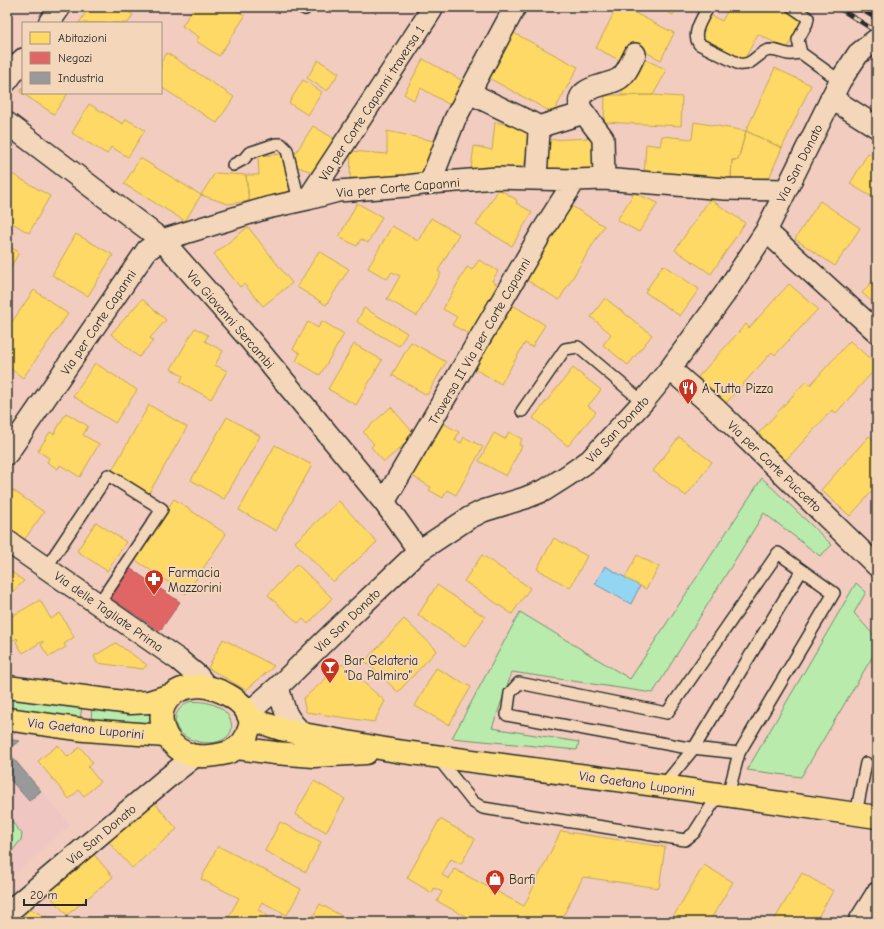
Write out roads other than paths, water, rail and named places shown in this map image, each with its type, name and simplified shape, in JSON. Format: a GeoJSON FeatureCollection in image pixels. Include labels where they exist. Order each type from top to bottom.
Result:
{"type":"FeatureCollection","features":[{"type":"Feature","properties":{"kind":"main road"},"geometry":{"type":"LineString","coordinates":[[7,687],[132,704],[149,702],[171,695],[182,689],[206,686],[225,693],[239,702],[248,716],[250,725],[246,737],[237,748]]}},
{"type":"Feature","properties":{"kind":"main road","name":"Via Gaetano Luporini"},"geometry":{"type":"LineString","coordinates":[[171,695],[165,704],[162,715],[162,725],[166,736],[178,749],[195,756],[220,755],[237,748],[314,756],[396,751]]}},
{"type":"Feature","properties":{"kind":"main road","name":"Via Gaetano Luporini"},"geometry":{"type":"LineString","coordinates":[[248,716],[281,729],[302,734],[396,751],[663,786],[867,816]]}},
{"type":"Feature","properties":{"kind":"main road","name":"Via Gaetano Luporini"},"geometry":{"type":"LineString","coordinates":[[7,719],[85,730],[166,736]]}},
{"type":"Feature","properties":{"kind":"street"},"geometry":{"type":"LineString","coordinates":[[50,22],[60,7]]}},
{"type":"Feature","properties":{"kind":"street","name":"Via per Corte Capanni traversa 1"},"geometry":{"type":"LineString","coordinates":[[304,200],[431,11],[430,7]]}},
{"type":"Feature","properties":{"kind":"street"},"geometry":{"type":"LineString","coordinates":[[430,183],[455,119],[515,7]]}},
{"type":"Feature","properties":{"kind":"street","name":"Via San Donato"},"geometry":{"type":"LineString","coordinates":[[248,716],[419,551],[469,518],[483,511],[545,490],[590,460],[643,402],[670,369],[724,295],[766,231],[835,90],[858,54],[877,39]]}},
{"type":"Feature","properties":{"kind":"street"},"geometry":{"type":"LineString","coordinates":[[604,179],[603,138],[584,113],[580,105],[581,98],[588,89],[614,82],[620,78],[625,73],[635,54]]}},
{"type":"Feature","properties":{"kind":"street"},"geometry":{"type":"LineString","coordinates":[[7,81],[22,60]]}},
{"type":"Feature","properties":{"kind":"street"},"geometry":{"type":"LineString","coordinates":[[471,90],[480,98],[538,127],[536,178]]}},
{"type":"Feature","properties":{"kind":"street"},"geometry":{"type":"LineString","coordinates":[[835,90],[877,127]]}},
{"type":"Feature","properties":{"kind":"street"},"geometry":{"type":"LineString","coordinates":[[538,127],[584,113]]}},
{"type":"Feature","properties":{"kind":"street","name":"Via Giovanni Sercambi"},"geometry":{"type":"LineString","coordinates":[[8,125],[162,240],[251,341],[384,502],[419,551]]}},
{"type":"Feature","properties":{"kind":"street","name":"Via per Corte Capanni"},"geometry":{"type":"LineString","coordinates":[[7,454],[147,250],[162,240],[267,208],[338,191],[430,183],[497,178],[575,180],[604,179],[725,189],[786,190]]}},
{"type":"Feature","properties":{"kind":"street","name":"Traversa II Via per Corte Capanni"},"geometry":{"type":"LineString","coordinates":[[384,502],[542,232],[575,180]]}},
{"type":"Feature","properties":{"kind":"street"},"geometry":{"type":"LineString","coordinates":[[766,231],[877,332]]}},
{"type":"Feature","properties":{"kind":"street","name":"Via per Corte Puccetto"},"geometry":{"type":"LineString","coordinates":[[670,369],[717,410],[877,566]]}},
{"type":"Feature","properties":{"kind":"street","name":"Via delle Tagliate Prima"},"geometry":{"type":"LineString","coordinates":[[7,541],[179,660],[198,676],[206,686]]}},
{"type":"Feature","properties":{"kind":"street"},"geometry":{"type":"LineString","coordinates":[[278,687],[286,715],[302,734]]}},
{"type":"Feature","properties":{"kind":"street","name":"Via San Donato"},"geometry":{"type":"LineString","coordinates":[[7,913],[195,756]]}},
{"type":"Feature","properties":{"kind":"street"},"geometry":{"type":"LineString","coordinates":[[859,922],[877,893]]}},
{"type":"Feature","properties":{"kind":"lane"},"geometry":{"type":"LineString","coordinates":[[301,7],[305,9],[307,7]]}},
{"type":"Feature","properties":{"kind":"lane"},"geometry":{"type":"LineString","coordinates":[[708,7],[696,34],[697,41],[699,44],[738,64],[749,64],[767,51],[777,50],[789,54],[801,53]]}},
{"type":"Feature","properties":{"kind":"lane"},"geometry":{"type":"LineString","coordinates":[[792,7],[808,18],[798,40],[801,53],[835,90]]}},
{"type":"Feature","properties":{"kind":"lane"},"geometry":{"type":"LineString","coordinates":[[233,165],[249,153],[276,144],[281,144],[287,150],[304,200]]}},
{"type":"Feature","properties":{"kind":"lane"},"geometry":{"type":"LineString","coordinates":[[522,411],[565,349],[578,347],[643,402]]}},
{"type":"Feature","properties":{"kind":"lane"},"geometry":{"type":"LineString","coordinates":[[46,568],[108,475],[162,509],[98,605]]}},
{"type":"Feature","properties":{"kind":"lane"},"geometry":{"type":"LineString","coordinates":[[436,757],[473,802],[483,808],[685,840],[694,833],[723,795],[739,753],[834,593],[778,553],[667,713],[519,683],[510,693],[507,715],[683,747],[739,753]]}},
{"type":"Feature","properties":{"kind":"lane"},"geometry":{"type":"LineString","coordinates":[[663,786],[694,748],[802,570]]}},
{"type":"Feature","properties":{"kind":"lane"},"geometry":{"type":"LineString","coordinates":[[866,763],[867,816]]}},
{"type":"Feature","properties":{"kind":"water"},"geometry":{"type":"Polygon","coordinates":[[[605,566],[640,586],[631,604],[595,584],[605,566]]]}},
{"type":"Feature","properties":{"kind":"railway"},"geometry":{"type":"LineString","coordinates":[[837,7],[877,32]]}},
{"type":"Feature","properties":{"kind":"railway"},"geometry":{"type":"LineString","coordinates":[[857,7],[877,19]]}},
{"type":"Feature","properties":{"kind":"place","name":"A Tutta Pizza"},"geometry":{"type":"Point","coordinates":[688,405]}},
{"type":"Feature","properties":{"kind":"place","name":"Farmacia Mazzorini"},"geometry":{"type":"Point","coordinates":[154,596]}},
{"type":"Feature","properties":{"kind":"place","name":"Bar Gelateria \"Da Palmiro\""},"geometry":{"type":"Point","coordinates":[330,684]}},
{"type":"Feature","properties":{"kind":"place","name":"Barfi"},"geometry":{"type":"Point","coordinates":[495,896]}}]}
